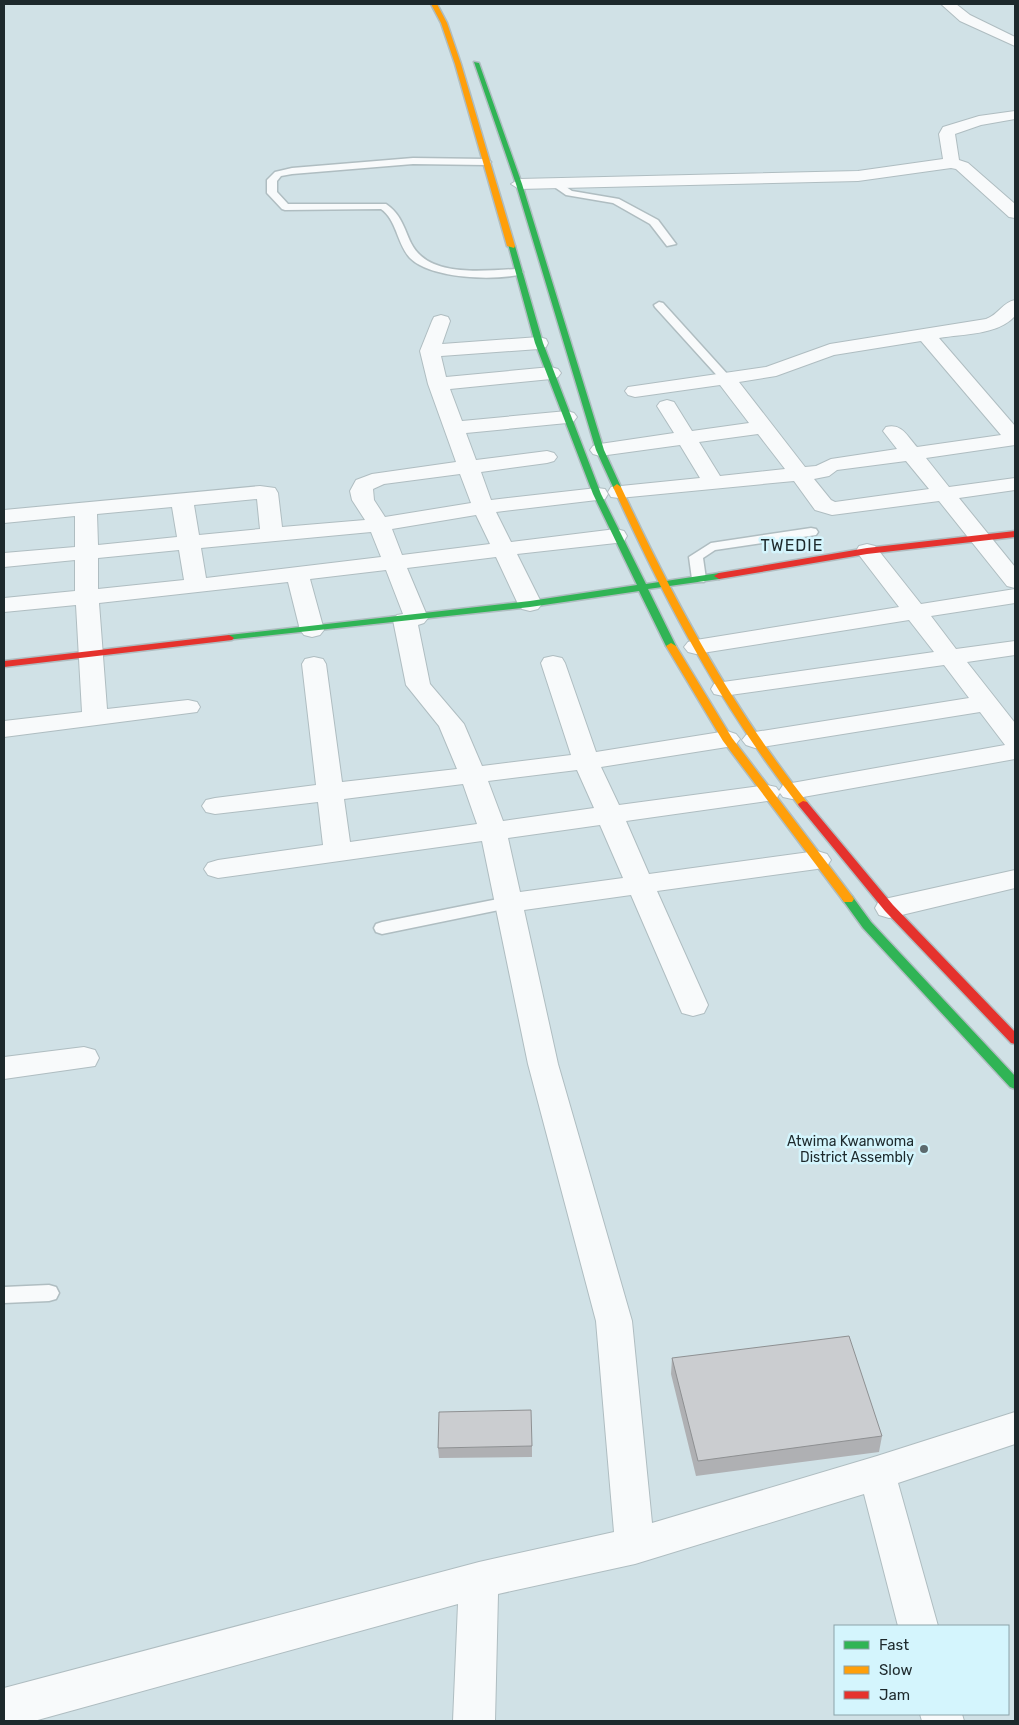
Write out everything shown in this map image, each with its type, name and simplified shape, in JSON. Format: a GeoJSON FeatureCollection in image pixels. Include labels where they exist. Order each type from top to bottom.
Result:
{"type":"FeatureCollection","features":[{"type":"Feature","properties":{"kind":"street"},"geometry":{"type":"LineString","coordinates":[[434,4],[444,23],[458,64],[539,343],[597,494],[673,650],[727,739],[1015,1040]]}},
{"type":"Feature","properties":{"kind":"street"},"geometry":{"type":"LineString","coordinates":[[948,4],[965,18],[1015,42]]}},
{"type":"Feature","properties":{"kind":"street"},"geometry":{"type":"LineString","coordinates":[[473,55],[519,184],[600,450],[662,585],[696,647],[755,740],[779,792],[817,860],[867,925],[1015,1084]]}},
{"type":"Feature","properties":{"kind":"street"},"geometry":{"type":"LineString","coordinates":[[952,163],[948,130],[979,121],[1015,116]]}},
{"type":"Feature","properties":{"kind":"street"},"geometry":{"type":"LineString","coordinates":[[519,184],[858,176],[952,163],[962,166],[1015,213]]}},
{"type":"Feature","properties":{"kind":"street"},"geometry":{"type":"LineString","coordinates":[[635,391],[726,379],[782,368],[830,350],[990,324],[1001,320],[1015,305]]}},
{"type":"Feature","properties":{"kind":"street"},"geometry":{"type":"LineString","coordinates":[[441,321],[430,351],[438,384],[483,507],[530,604]]}},
{"type":"Feature","properties":{"kind":"street"},"geometry":{"type":"LineString","coordinates":[[926,335],[1015,438]]}},
{"type":"Feature","properties":{"kind":"street"},"geometry":{"type":"LineString","coordinates":[[430,351],[539,343]]}},
{"type":"Feature","properties":{"kind":"street"},"geometry":{"type":"LineString","coordinates":[[438,384],[551,374]]}},
{"type":"Feature","properties":{"kind":"street"},"geometry":{"type":"LineString","coordinates":[[726,379],[823,505],[832,509],[1015,484]]}},
{"type":"Feature","properties":{"kind":"street"},"geometry":{"type":"LineString","coordinates":[[667,406],[714,483]]}},
{"type":"Feature","properties":{"kind":"street"},"geometry":{"type":"LineString","coordinates":[[454,428],[567,417]]}},
{"type":"Feature","properties":{"kind":"street"},"geometry":{"type":"LineString","coordinates":[[600,450],[763,427]]}},
{"type":"Feature","properties":{"kind":"street"},"geometry":{"type":"LineString","coordinates":[[893,431],[1015,581]]}},
{"type":"Feature","properties":{"kind":"street"},"geometry":{"type":"LineString","coordinates":[[619,492],[822,472],[831,465],[1015,438]]}},
{"type":"Feature","properties":{"kind":"street"},"geometry":{"type":"LineString","coordinates":[[547,457],[379,478],[364,485],[361,490],[364,500],[379,525],[410,619],[418,685],[451,724],[473,775],[493,831],[544,1064],[614,1321],[635,1546]]}},
{"type":"Feature","properties":{"kind":"street"},"geometry":{"type":"LineString","coordinates":[[4,516],[260,492],[267,493],[272,535]]}},
{"type":"Feature","properties":{"kind":"street"},"geometry":{"type":"LineString","coordinates":[[4,560],[379,525],[483,507],[597,494]]}},
{"type":"Feature","properties":{"kind":"street"},"geometry":{"type":"LineString","coordinates":[[182,499],[196,586]]}},
{"type":"Feature","properties":{"kind":"street"},"geometry":{"type":"LineString","coordinates":[[86,508],[87,596],[94,718]]}},
{"type":"Feature","properties":{"kind":"street"},"geometry":{"type":"LineString","coordinates":[[4,664],[530,604],[642,589],[867,552],[1015,534]]}},
{"type":"Feature","properties":{"kind":"street"},"geometry":{"type":"LineString","coordinates":[[4,606],[196,586],[616,536]]}},
{"type":"Feature","properties":{"kind":"street"},"geometry":{"type":"LineString","coordinates":[[867,552],[1015,740]]}},
{"type":"Feature","properties":{"kind":"street"},"geometry":{"type":"LineString","coordinates":[[297,574],[312,630]]}},
{"type":"Feature","properties":{"kind":"street"},"geometry":{"type":"LineString","coordinates":[[696,647],[1015,596]]}},
{"type":"Feature","properties":{"kind":"street"},"geometry":{"type":"LineString","coordinates":[[723,689],[1015,648]]}},
{"type":"Feature","properties":{"kind":"street"},"geometry":{"type":"LineString","coordinates":[[314,664],[338,852]]}},
{"type":"Feature","properties":{"kind":"street"},"geometry":{"type":"LineString","coordinates":[[552,664],[586,761],[693,1005]]}},
{"type":"Feature","properties":{"kind":"street"},"geometry":{"type":"LineString","coordinates":[[755,740],[987,703]]}},
{"type":"Feature","properties":{"kind":"street"},"geometry":{"type":"LineString","coordinates":[[4,729],[188,707]]}},
{"type":"Feature","properties":{"kind":"street"},"geometry":{"type":"LineString","coordinates":[[215,806],[586,761],[727,739]]}},
{"type":"Feature","properties":{"kind":"street"},"geometry":{"type":"LineString","coordinates":[[218,869],[779,792],[1015,751]]}},
{"type":"Feature","properties":{"kind":"street"},"geometry":{"type":"LineString","coordinates":[[508,903],[817,860]]}},
{"type":"Feature","properties":{"kind":"street"},"geometry":{"type":"LineString","coordinates":[[889,908],[1015,879]]}},
{"type":"Feature","properties":{"kind":"street"},"geometry":{"type":"LineString","coordinates":[[4,1068],[84,1058]]}},
{"type":"Feature","properties":{"kind":"street"},"geometry":{"type":"LineString","coordinates":[[4,1710],[479,1580],[635,1546],[877,1473],[1015,1428]]}},
{"type":"Feature","properties":{"kind":"street"},"geometry":{"type":"LineString","coordinates":[[877,1473],[918,1625]]}},
{"type":"Feature","properties":{"kind":"street"},"geometry":{"type":"LineString","coordinates":[[474,1721],[479,1580]]}},
{"type":"Feature","properties":{"kind":"lane"},"geometry":{"type":"LineString","coordinates":[[486,162],[437,159],[393,161],[292,171],[278,174],[272,180],[272,193],[286,207],[383,206],[392,210],[407,247],[418,259],[431,267],[449,272],[518,272]]}},
{"type":"Feature","properties":{"kind":"lane"},"geometry":{"type":"LineString","coordinates":[[556,184],[569,193],[616,201],[654,222],[671,244]]}},
{"type":"Feature","properties":{"kind":"lane"},"geometry":{"type":"LineString","coordinates":[[659,305],[726,379]]}},
{"type":"Feature","properties":{"kind":"lane"},"geometry":{"type":"LineString","coordinates":[[699,579],[696,557],[710,547],[811,532]]}},
{"type":"Feature","properties":{"kind":"lane"},"geometry":{"type":"LineString","coordinates":[[382,928],[508,903]]}},
{"type":"Feature","properties":{"kind":"lane"},"geometry":{"type":"LineString","coordinates":[[4,1295],[49,1293]]}},
{"type":"Feature","properties":{"kind":"building"},"geometry":{"type":"Polygon","coordinates":[[[849,1336],[882,1436],[698,1461],[672,1358],[849,1336]]]}},
{"type":"Feature","properties":{"kind":"building"},"geometry":{"type":"Polygon","coordinates":[[[531,1410],[532,1446],[438,1448],[439,1412],[531,1410]]]}},
{"type":"Feature","properties":{"kind":"traffic: fast"},"geometry":{"type":"LineString","coordinates":[[476,63],[519,184],[600,450],[617,487]]}},
{"type":"Feature","properties":{"kind":"traffic: fast"},"geometry":{"type":"LineString","coordinates":[[511,246],[539,343],[597,494],[671,646]]}},
{"type":"Feature","properties":{"kind":"traffic: fast"},"geometry":{"type":"LineString","coordinates":[[229,638],[530,604],[719,576]]}},
{"type":"Feature","properties":{"kind":"traffic: fast"},"geometry":{"type":"LineString","coordinates":[[848,899],[867,925],[1015,1084]]}},
{"type":"Feature","properties":{"kind":"traffic: slow"},"geometry":{"type":"LineString","coordinates":[[434,4],[444,23],[458,64],[511,246]]}},
{"type":"Feature","properties":{"kind":"traffic: slow"},"geometry":{"type":"LineString","coordinates":[[617,487],[656,570],[699,652],[748,730],[774,768],[803,804]]}},
{"type":"Feature","properties":{"kind":"traffic: slow"},"geometry":{"type":"LineString","coordinates":[[671,646],[727,739],[848,899]]}},
{"type":"Feature","properties":{"kind":"traffic: jam"},"geometry":{"type":"LineString","coordinates":[[719,576],[867,551],[1015,534]]}},
{"type":"Feature","properties":{"kind":"traffic: jam"},"geometry":{"type":"LineString","coordinates":[[4,664],[229,638]]}},
{"type":"Feature","properties":{"kind":"traffic: jam"},"geometry":{"type":"LineString","coordinates":[[803,804],[889,908],[1015,1040]]}},
{"type":"Feature","properties":{"kind":"place","name":"Atwima Kwanwoma District Assembly"},"geometry":{"type":"Point","coordinates":[924,1149]}},
{"type":"Feature","properties":{"kind":"district","name":"TWEDIE"},"geometry":{"type":"Point","coordinates":[792,545]}}]}
